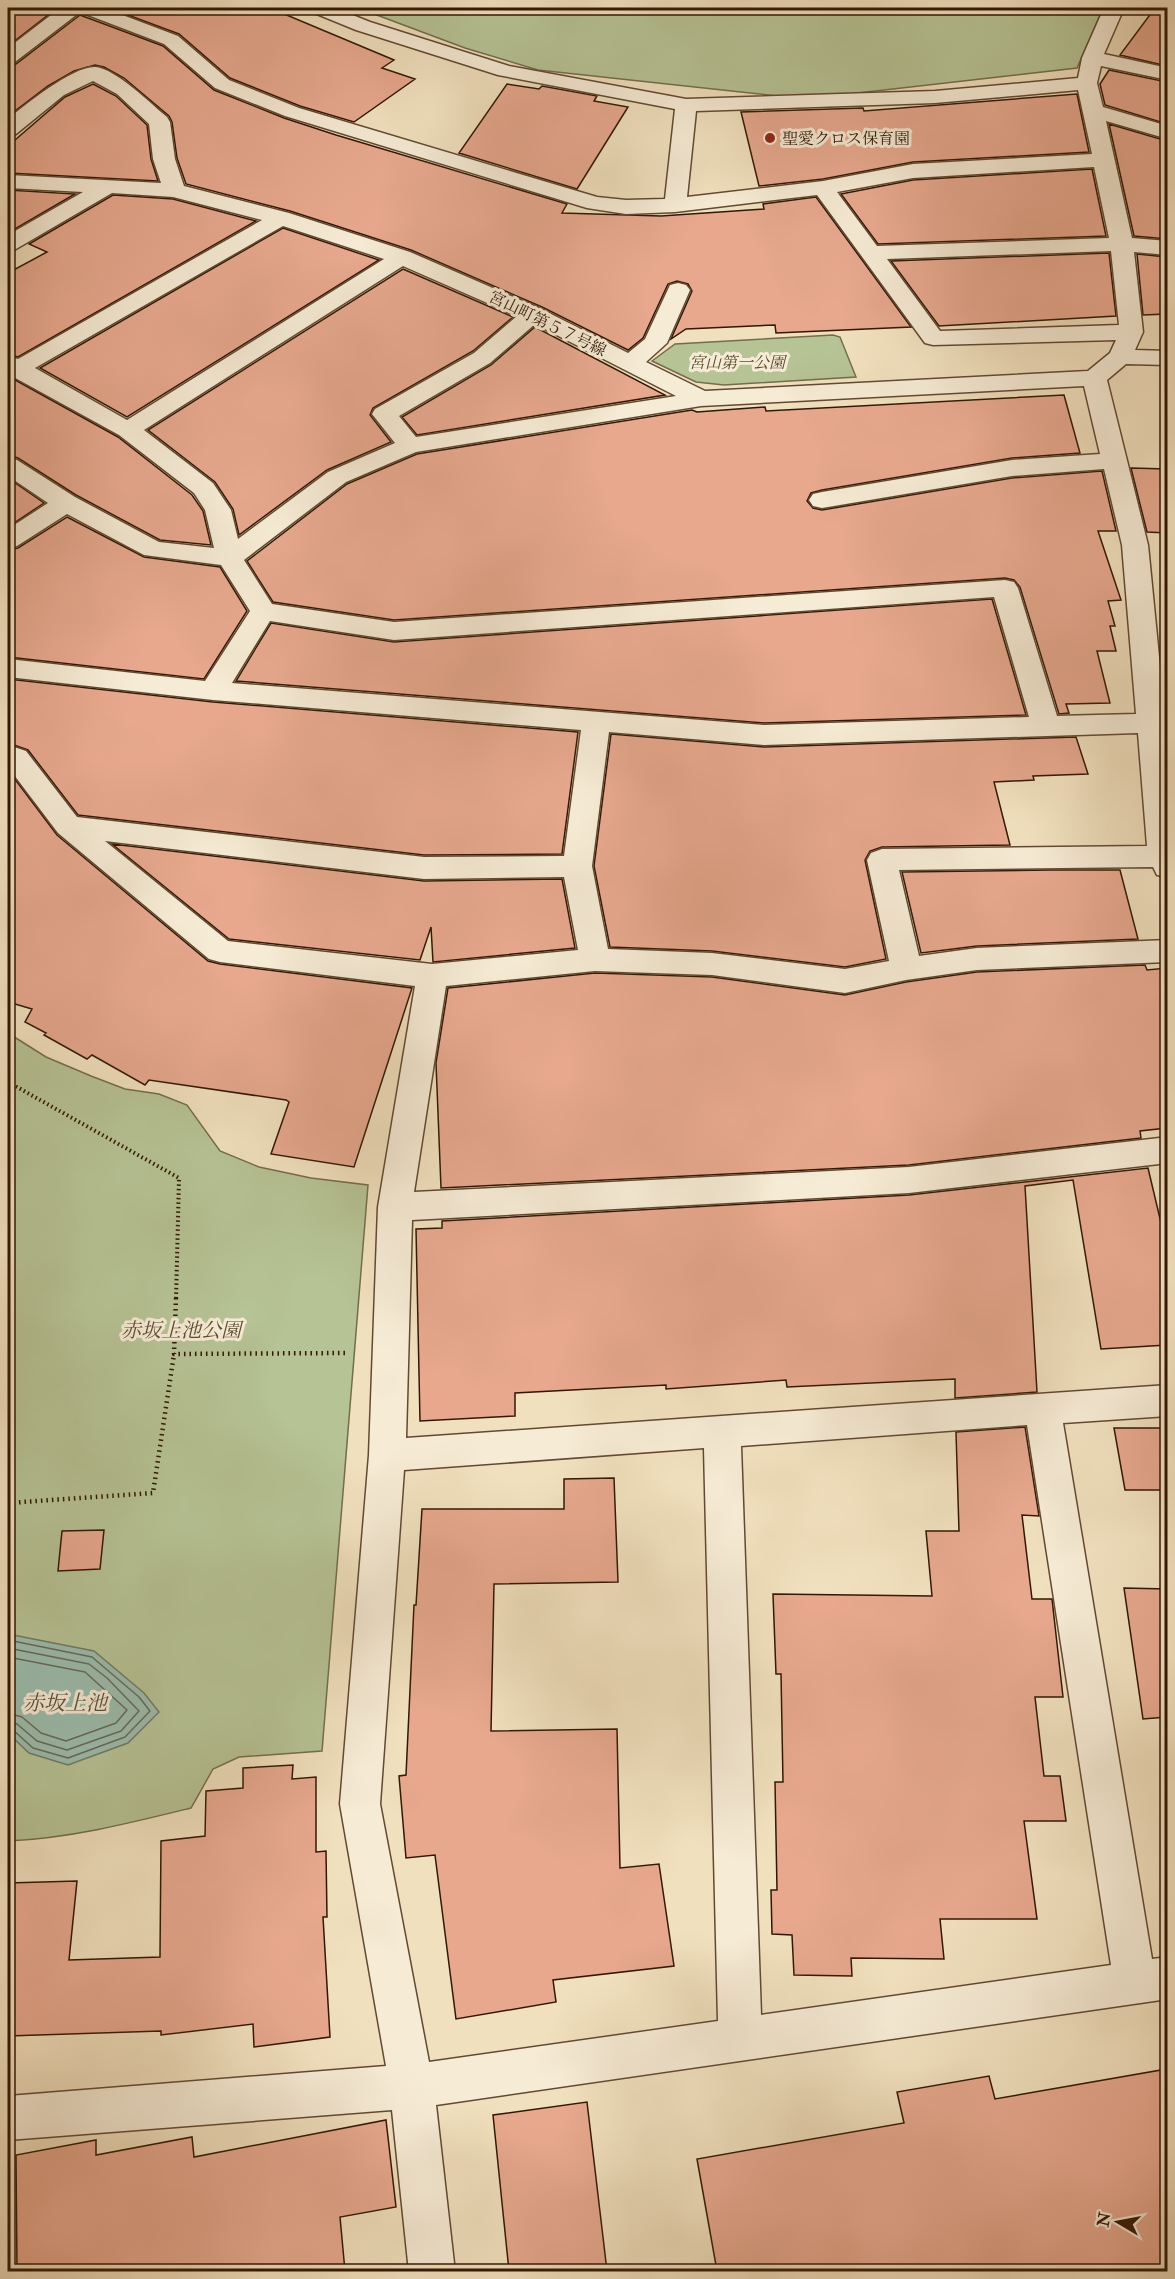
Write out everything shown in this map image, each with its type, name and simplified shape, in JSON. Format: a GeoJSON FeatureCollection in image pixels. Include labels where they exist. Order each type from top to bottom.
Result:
{"type":"FeatureCollection","features":[{"type":"Feature","properties":{"kind":"street"},"geometry":{"type":"LineString","coordinates":[[8,58],[72,8]]}},
{"type":"Feature","properties":{"kind":"street"},"geometry":{"type":"LineString","coordinates":[[87,8],[171,39],[222,84],[292,112],[595,203],[626,207],[675,205],[823,188],[913,171],[1104,160]]}},
{"type":"Feature","properties":{"kind":"street"},"geometry":{"type":"LineString","coordinates":[[319,8],[363,26],[505,71],[686,105],[934,97],[1087,83]]}},
{"type":"Feature","properties":{"kind":"street"},"geometry":{"type":"LineString","coordinates":[[906,969],[882,860],[1165,861],[1150,723],[1135,545],[1094,378],[1120,357],[1131,332],[1122,244],[1087,83],[1092,58],[1114,8]]}},
{"type":"Feature","properties":{"kind":"street"},"geometry":{"type":"LineString","coordinates":[[1092,58],[1167,74]]}},
{"type":"Feature","properties":{"kind":"street"},"geometry":{"type":"LineString","coordinates":[[8,129],[57,91],[94,73],[124,90],[159,122],[164,159],[174,190]]}},
{"type":"Feature","properties":{"kind":"street"},"geometry":{"type":"LineString","coordinates":[[675,205],[686,105]]}},
{"type":"Feature","properties":{"kind":"street"},"geometry":{"type":"LineString","coordinates":[[1094,111],[1167,133]]}},
{"type":"Feature","properties":{"kind":"street","name":"宮山町第５７号線"},"geometry":{"type":"LineString","coordinates":[[8,181],[174,190],[281,218],[402,257],[533,314],[701,399],[1094,378]]}},
{"type":"Feature","properties":{"kind":"street"},"geometry":{"type":"LineString","coordinates":[[8,244],[110,185]]}},
{"type":"Feature","properties":{"kind":"street"},"geometry":{"type":"LineString","coordinates":[[823,188],[933,338],[1131,332]]}},
{"type":"Feature","properties":{"kind":"street"},"geometry":{"type":"LineString","coordinates":[[12,366],[281,218]]}},
{"type":"Feature","properties":{"kind":"street"},"geometry":{"type":"LineString","coordinates":[[870,253],[1122,244],[1167,248]]}},
{"type":"Feature","properties":{"kind":"street"},"geometry":{"type":"LineString","coordinates":[[128,430],[402,257]]}},
{"type":"Feature","properties":{"kind":"street"},"geometry":{"type":"LineString","coordinates":[[630,363],[655,342],[678,290]]}},
{"type":"Feature","properties":{"kind":"street"},"geometry":{"type":"LineString","coordinates":[[410,445],[384,414],[482,358],[533,314]]}},
{"type":"Feature","properties":{"kind":"street"},"geometry":{"type":"LineString","coordinates":[[1120,357],[1167,358]]}},
{"type":"Feature","properties":{"kind":"street"},"geometry":{"type":"LineString","coordinates":[[12,366],[128,430],[204,488],[218,510],[230,558],[263,611],[394,631],[1005,588],[1046,726]]}},
{"type":"Feature","properties":{"kind":"street"},"geometry":{"type":"LineString","coordinates":[[8,465],[66,503],[153,549],[230,558],[337,477],[410,445],[701,399]]}},
{"type":"Feature","properties":{"kind":"street"},"geometry":{"type":"LineString","coordinates":[[822,500],[1012,468],[1114,461]]}},
{"type":"Feature","properties":{"kind":"street"},"geometry":{"type":"LineString","coordinates":[[8,540],[66,503]]}},
{"type":"Feature","properties":{"kind":"street"},"geometry":{"type":"LineString","coordinates":[[213,691],[263,611]]}},
{"type":"Feature","properties":{"kind":"street"},"geometry":{"type":"LineString","coordinates":[[8,668],[213,691],[764,735],[1150,723]]}},
{"type":"Feature","properties":{"kind":"street"},"geometry":{"type":"LineString","coordinates":[[595,960],[577,866],[596,722]]}},
{"type":"Feature","properties":{"kind":"street"},"geometry":{"type":"LineString","coordinates":[[8,755],[16,758],[68,826],[220,951],[432,976],[595,960],[712,964],[845,981],[906,969],[977,959],[1167,951]]}},
{"type":"Feature","properties":{"kind":"street"},"geometry":{"type":"LineString","coordinates":[[68,826],[424,868],[577,866]]}},
{"type":"Feature","properties":{"kind":"street"},"geometry":{"type":"LineString","coordinates":[[432,976],[395,1207],[387,1455],[360,1804],[412,2086],[432,2271]]}},
{"type":"Feature","properties":{"kind":"street"},"geometry":{"type":"LineString","coordinates":[[395,1207],[909,1180],[1167,1150]]}},
{"type":"Feature","properties":{"kind":"street"},"geometry":{"type":"LineString","coordinates":[[387,1455],[1167,1400]]}},
{"type":"Feature","properties":{"kind":"street"},"geometry":{"type":"LineString","coordinates":[[8,2118],[412,2086],[1151,1981],[1043,1409]]}},
{"type":"Feature","properties":{"kind":"street"},"geometry":{"type":"LineString","coordinates":[[722,1431],[740,2040]]}},
{"type":"Feature","properties":{"kind":"path"},"geometry":{"type":"LineString","coordinates":[[8,1082],[179,1178],[174,1354],[153,1492],[8,1503]]}},
{"type":"Feature","properties":{"kind":"path"},"geometry":{"type":"LineString","coordinates":[[174,1354],[390,1352]]}},
{"type":"Feature","properties":{"kind":"green space"},"geometry":{"type":"Polygon","coordinates":[[[358,8],[1103,8],[1077,68],[805,99],[538,70],[465,48],[358,8]]]}},
{"type":"Feature","properties":{"kind":"green space","name":"宮山第一公園"},"geometry":{"type":"Polygon","coordinates":[[[833,335],[840,337],[856,377],[724,385],[696,382],[652,361],[675,344],[833,335]]]}},
{"type":"Feature","properties":{"kind":"green space","name":"赤坂上池公園"},"geometry":{"type":"Polygon","coordinates":[[[8,1033],[46,1057],[91,1076],[125,1089],[159,1094],[187,1105],[220,1151],[259,1167],[311,1178],[368,1185],[322,1751],[239,1757],[213,1769],[191,1808],[78,1833],[8,1841],[8,1033]]]}},
{"type":"Feature","properties":{"kind":"water","name":"赤坂上池"},"geometry":{"type":"Polygon","coordinates":[[[8,1634],[94,1651],[144,1693],[159,1712],[128,1743],[68,1765],[29,1753],[8,1733],[8,1634]]]}},
{"type":"Feature","properties":{"kind":"building"},"geometry":{"type":"Polygon","coordinates":[[[8,8],[57,8],[8,46],[8,8]]]}},
{"type":"Feature","properties":{"kind":"building"},"geometry":{"type":"Polygon","coordinates":[[[109,8],[270,8],[394,60],[382,68],[415,79],[354,122],[300,106],[230,78],[179,34],[109,8]]]}},
{"type":"Feature","properties":{"kind":"building"},"geometry":{"type":"Polygon","coordinates":[[[1155,8],[1167,8],[1167,66],[1120,55],[1155,8]]]}},
{"type":"Feature","properties":{"kind":"building"},"geometry":{"type":"Polygon","coordinates":[[[80,15],[163,46],[214,90],[284,118],[336,135],[567,204],[562,213],[661,216],[764,209],[763,204],[816,197],[911,327],[776,333],[775,325],[686,329],[671,339],[692,291],[688,284],[677,281],[668,284],[643,338],[628,350],[542,307],[411,250],[290,211],[186,184],[177,158],[172,122],[169,116],[124,78],[104,67],[95,65],[74,71],[48,86],[11,114],[8,113],[8,66],[16,64],[80,15]]]}},
{"type":"Feature","properties":{"kind":"building"},"geometry":{"type":"Polygon","coordinates":[[[1109,70],[1167,82],[1167,124],[1105,105],[1100,84],[1109,70]]]}},
{"type":"Feature","properties":{"kind":"building"},"geometry":{"type":"Polygon","coordinates":[[[93,84],[116,96],[147,125],[151,159],[158,181],[8,173],[8,146],[65,97],[93,84]]]}},
{"type":"Feature","properties":{"kind":"building"},"geometry":{"type":"Polygon","coordinates":[[[507,84],[539,89],[542,86],[597,96],[594,101],[628,107],[577,189],[459,153],[507,84]]]}},
{"type":"Feature","properties":{"kind":"building"},"geometry":{"type":"Polygon","coordinates":[[[1077,94],[1089,152],[913,162],[823,179],[759,186],[741,112],[863,108],[864,111],[1077,94]]]}},
{"type":"Feature","properties":{"kind":"building"},"geometry":{"type":"Polygon","coordinates":[[[1109,124],[1167,141],[1167,239],[1134,236],[1109,124]]]}},
{"type":"Feature","properties":{"kind":"building"},"geometry":{"type":"Polygon","coordinates":[[[1092,169],[1106,236],[878,244],[841,194],[913,180],[1092,169]]]}},
{"type":"Feature","properties":{"kind":"building"},"geometry":{"type":"Polygon","coordinates":[[[8,190],[75,194],[8,233],[8,190]]]}},
{"type":"Feature","properties":{"kind":"building"},"geometry":{"type":"Polygon","coordinates":[[[113,195],[173,199],[256,221],[18,357],[8,354],[8,273],[47,252],[29,244],[113,195]]]}},
{"type":"Feature","properties":{"kind":"building"},"geometry":{"type":"Polygon","coordinates":[[[283,228],[379,260],[127,417],[40,368],[283,228]]]}},
{"type":"Feature","properties":{"kind":"building"},"geometry":{"type":"Polygon","coordinates":[[[1109,253],[1116,316],[939,326],[891,261],[1109,253]]]}},
{"type":"Feature","properties":{"kind":"building"},"geometry":{"type":"Polygon","coordinates":[[[1137,254],[1167,257],[1167,314],[1143,315],[1137,254]]]}},
{"type":"Feature","properties":{"kind":"building"},"geometry":{"type":"Polygon","coordinates":[[[403,269],[513,317],[473,351],[373,408],[370,415],[391,442],[327,470],[239,535],[233,509],[215,482],[148,430],[403,269]]]}},
{"type":"Feature","properties":{"kind":"building"},"geometry":{"type":"Polygon","coordinates":[[[535,327],[665,395],[417,435],[402,417],[491,365],[535,327]]]}},
{"type":"Feature","properties":{"kind":"building"},"geometry":{"type":"Polygon","coordinates":[[[8,376],[118,437],[192,495],[203,511],[211,545],[160,540],[76,495],[18,458],[8,455],[8,376]]]}},
{"type":"Feature","properties":{"kind":"building"},"geometry":{"type":"Polygon","coordinates":[[[1064,395],[1080,453],[1012,458],[822,490],[811,493],[807,501],[813,508],[822,510],[1012,478],[1102,471],[1116,531],[1098,531],[1121,600],[1108,601],[1115,626],[1110,626],[1116,651],[1097,651],[1110,703],[1066,704],[1069,713],[1059,714],[1020,587],[1014,580],[1005,578],[394,620],[273,602],[247,561],[347,484],[417,454],[692,410],[697,412],[765,407],[766,411],[1064,395]]]}},
{"type":"Feature","properties":{"kind":"building"},"geometry":{"type":"Polygon","coordinates":[[[1131,468],[1167,469],[1167,533],[1147,532],[1131,468]]]}},
{"type":"Feature","properties":{"kind":"building"},"geometry":{"type":"Polygon","coordinates":[[[8,478],[44,503],[8,527],[8,478]]]}},
{"type":"Feature","properties":{"kind":"building"},"geometry":{"type":"Polygon","coordinates":[[[67,517],[144,557],[220,567],[247,611],[204,679],[8,657],[8,550],[18,548],[67,517]]]}},
{"type":"Feature","properties":{"kind":"building"},"geometry":{"type":"Polygon","coordinates":[[[992,599],[1026,715],[764,723],[236,681],[271,623],[394,642],[992,599]]]}},
{"type":"Feature","properties":{"kind":"building"},"geometry":{"type":"Polygon","coordinates":[[[8,679],[213,702],[578,732],[562,854],[424,855],[78,815],[28,750],[8,743],[8,679]]]}},
{"type":"Feature","properties":{"kind":"building"},"geometry":{"type":"Polygon","coordinates":[[[611,734],[764,747],[1076,737],[1088,774],[1033,776],[1034,780],[994,782],[1010,845],[882,847],[870,851],[865,860],[886,959],[845,967],[712,951],[610,947],[594,866],[611,734]]]}},
{"type":"Feature","properties":{"kind":"building"},"geometry":{"type":"Polygon","coordinates":[[[8,770],[57,835],[208,961],[412,988],[354,1167],[271,1154],[289,1102],[286,1100],[149,1080],[145,1085],[92,1055],[87,1059],[25,1022],[32,1009],[8,1002],[8,770]]]}},
{"type":"Feature","properties":{"kind":"building"},"geometry":{"type":"Polygon","coordinates":[[[112,844],[424,881],[562,879],[575,948],[433,962],[431,927],[420,960],[229,939],[112,844]]]}},
{"type":"Feature","properties":{"kind":"building"},"geometry":{"type":"Polygon","coordinates":[[[1120,870],[1138,939],[977,946],[921,953],[902,872],[1120,870]]]}},
{"type":"Feature","properties":{"kind":"building"},"geometry":{"type":"Polygon","coordinates":[[[1145,965],[1147,970],[1167,968],[1167,1128],[1140,1131],[1141,1138],[909,1165],[441,1188],[436,1063],[448,988],[595,973],[712,977],[845,995],[906,982],[977,972],[1145,965]]]}},
{"type":"Feature","properties":{"kind":"building"},"geometry":{"type":"Polygon","coordinates":[[[1148,1168],[1167,1248],[1167,1345],[1101,1349],[1073,1180],[1025,1186],[1037,1392],[955,1398],[955,1379],[787,1387],[786,1380],[666,1389],[666,1385],[515,1393],[515,1416],[420,1421],[416,1229],[442,1228],[442,1221],[909,1195],[1148,1168]]]}},
{"type":"Feature","properties":{"kind":"building"},"geometry":{"type":"Polygon","coordinates":[[[1025,1427],[1039,1516],[1022,1515],[1032,1599],[1052,1599],[1063,1697],[1035,1697],[1044,1776],[1060,1776],[1066,1821],[1024,1821],[1037,1919],[940,1919],[944,1959],[851,1958],[852,1976],[794,1975],[792,1935],[772,1934],[771,1890],[777,1890],[775,1782],[783,1782],[781,1674],[776,1674],[773,1594],[932,1596],[926,1531],[959,1531],[956,1432],[1025,1427]]]}},
{"type":"Feature","properties":{"kind":"building"},"geometry":{"type":"Polygon","coordinates":[[[1114,1428],[1167,1428],[1167,1490],[1125,1490],[1114,1428]]]}},
{"type":"Feature","properties":{"kind":"building"},"geometry":{"type":"Polygon","coordinates":[[[614,1478],[618,1582],[494,1584],[491,1731],[617,1729],[620,1868],[659,1864],[674,1966],[553,1980],[556,2002],[456,2019],[435,1855],[406,1858],[399,1776],[406,1775],[414,1605],[416,1605],[422,1509],[564,1509],[564,1479],[614,1478]]]}},
{"type":"Feature","properties":{"kind":"building"},"geometry":{"type":"Polygon","coordinates":[[[104,1530],[100,1569],[58,1571],[62,1531],[104,1530]]]}},
{"type":"Feature","properties":{"kind":"building"},"geometry":{"type":"Polygon","coordinates":[[[1124,1588],[1167,1589],[1167,1717],[1143,1719],[1124,1588]]]}},
{"type":"Feature","properties":{"kind":"building"},"geometry":{"type":"Polygon","coordinates":[[[293,1765],[292,1779],[316,1777],[316,1852],[326,1851],[327,1917],[323,1917],[330,2037],[254,2047],[253,2024],[161,2035],[161,2031],[8,2036],[8,1883],[77,1881],[69,1960],[160,1957],[161,1841],[205,1836],[206,1791],[243,1788],[243,1768],[293,1765]]]}},
{"type":"Feature","properties":{"kind":"building"},"geometry":{"type":"Polygon","coordinates":[[[1167,2069],[1167,2271],[717,2271],[697,2159],[904,2123],[897,2092],[989,2076],[995,2099],[1167,2069]]]}},
{"type":"Feature","properties":{"kind":"building"},"geometry":{"type":"Polygon","coordinates":[[[587,2102],[607,2271],[509,2271],[493,2115],[587,2102]]]}},
{"type":"Feature","properties":{"kind":"building"},"geometry":{"type":"Polygon","coordinates":[[[386,2120],[396,2207],[340,2217],[345,2271],[17,2271],[16,2155],[96,2140],[96,2155],[192,2137],[194,2157],[386,2120]]]}},
{"type":"Feature","properties":{"kind":"place","name":"聖愛クロス保育園"},"geometry":{"type":"Point","coordinates":[770,138]}}]}
